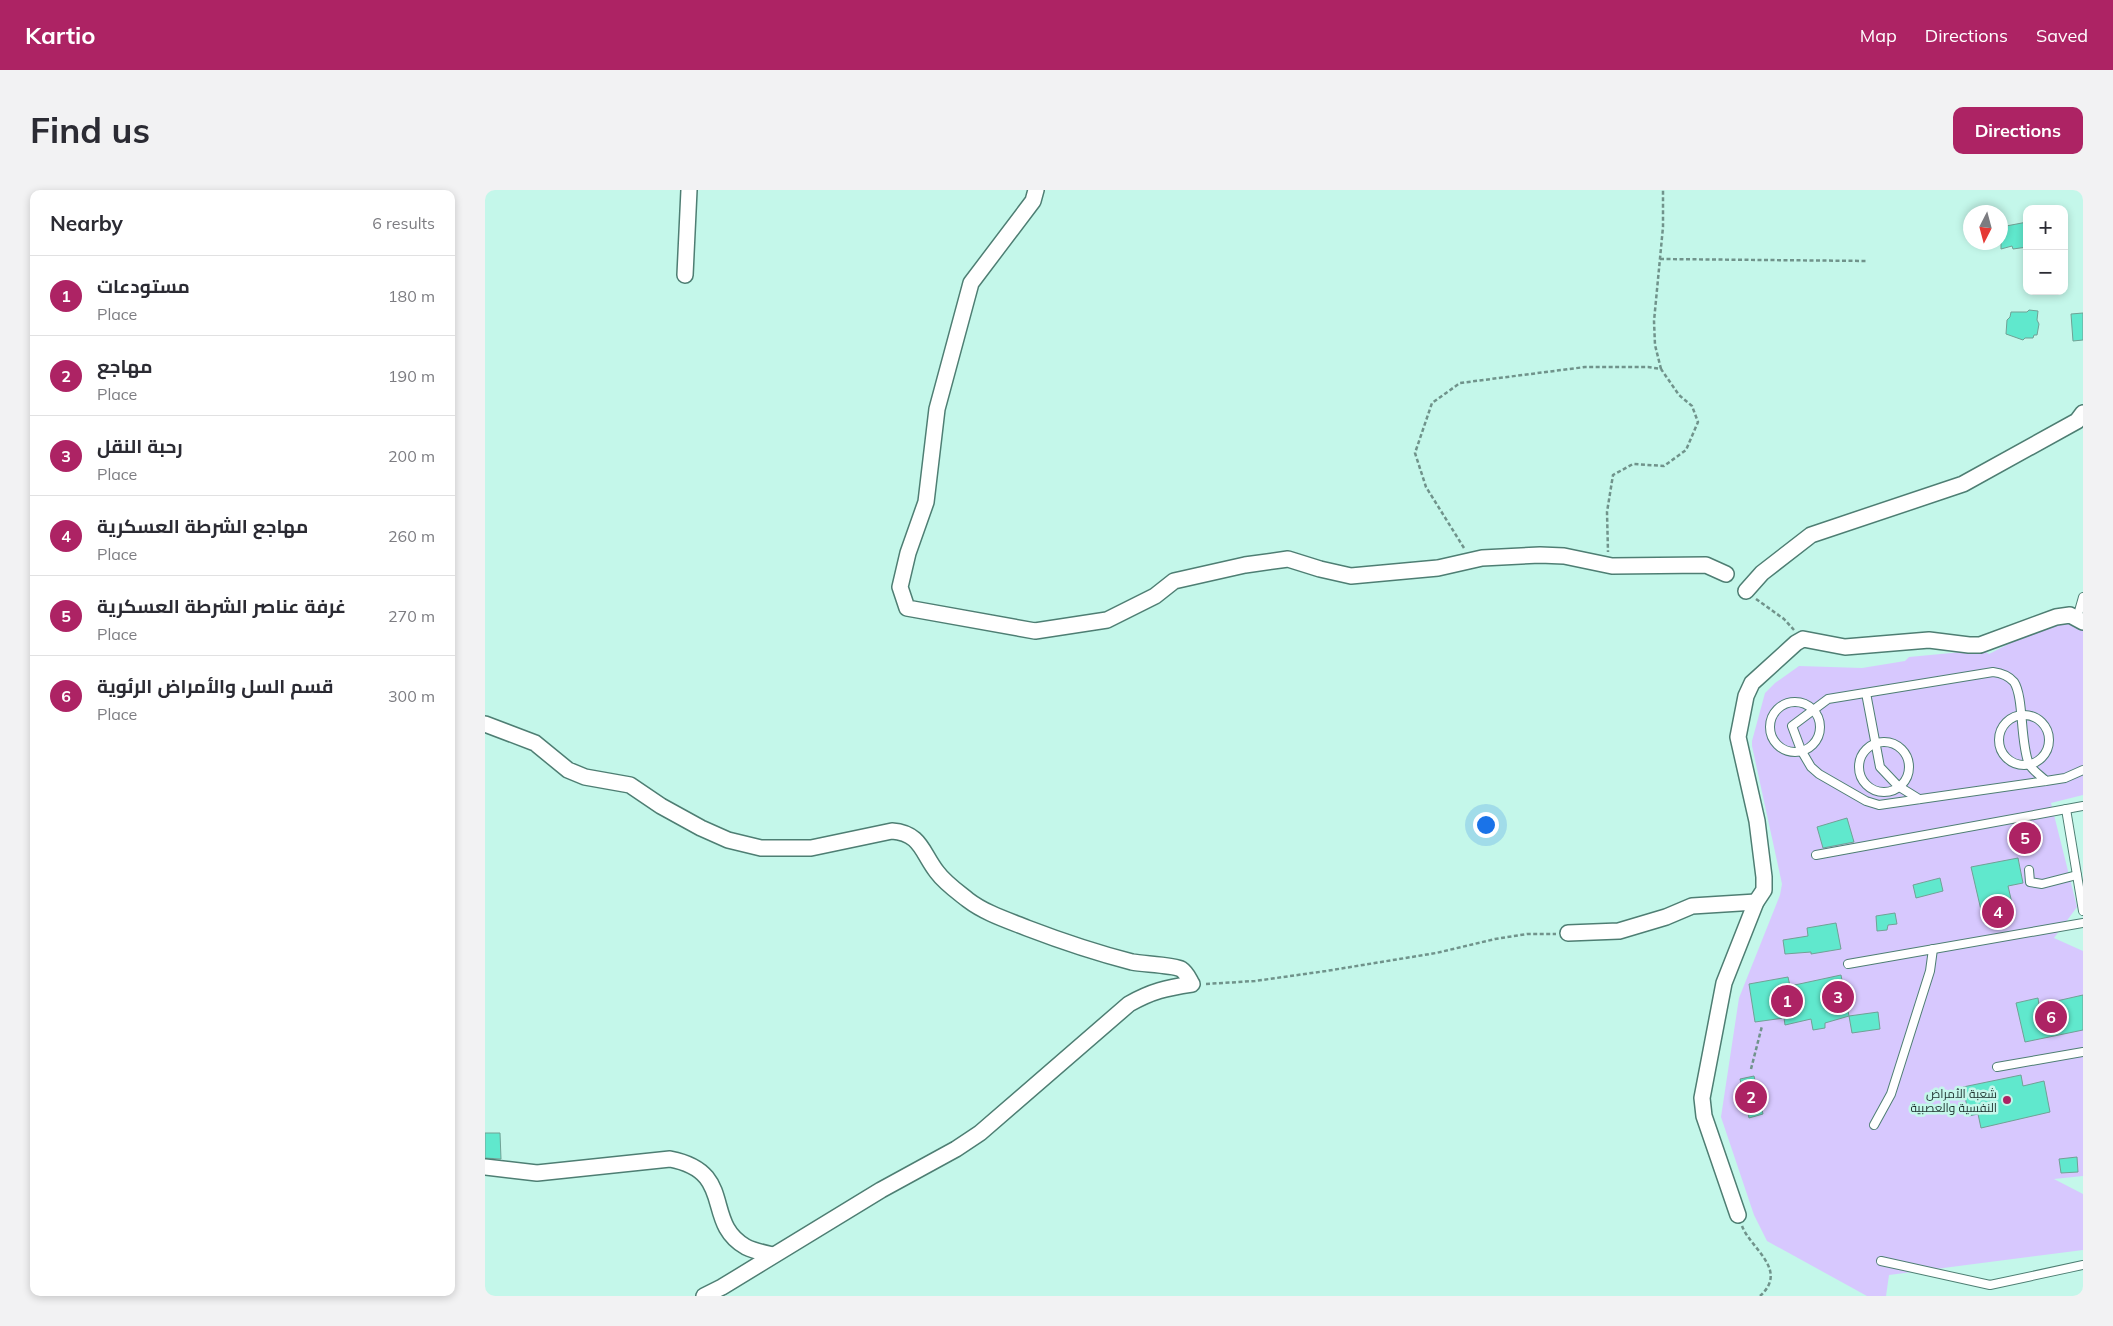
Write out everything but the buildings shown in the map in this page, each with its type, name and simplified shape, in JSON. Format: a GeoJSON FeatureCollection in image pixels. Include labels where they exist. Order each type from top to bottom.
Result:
{"type":"FeatureCollection","features":[{"type":"Feature","properties":{"kind":"street"},"geometry":{"type":"LineString","coordinates":[[685,275],[689,190]]}},
{"type":"Feature","properties":{"kind":"street"},"geometry":{"type":"LineString","coordinates":[[1037,190],[1033,201],[971,283],[937,409],[926,502],[908,553],[900,586],[907,608],[1035,632],[1107,620],[1155,596],[1174,581],[1245,565],[1289,559],[1351,576],[1438,568],[1472,560],[1524,556],[1564,556],[1608,566],[1706,565],[1726,574]]}},
{"type":"Feature","properties":{"kind":"street"},"geometry":{"type":"LineString","coordinates":[[1746,590],[1762,573],[1811,535],[1963,484],[2077,421],[2083,413]]}},
{"type":"Feature","properties":{"kind":"street"},"geometry":{"type":"LineString","coordinates":[[1738,1215],[1704,1116],[1702,1098],[1725,983],[1755,902],[1764,890],[1757,821],[1738,737],[1746,696],[1752,683],[1796,643],[1803,639],[1845,647],[1929,640],[1963,645],[1980,645],[2056,617],[2070,615],[2080,620]]}},
{"type":"Feature","properties":{"kind":"street"},"geometry":{"type":"LineString","coordinates":[[485,724],[535,744],[568,770],[585,777],[630,785],[661,806],[701,828],[736,842],[761,848],[811,848],[892,831],[903,832],[914,838],[937,873],[950,886],[971,902],[986,910],[1028,929],[1107,956],[1152,965],[1173,966],[1187,974],[1192,984],[1163,988],[1148,993],[1129,1004],[980,1133],[956,1149],[881,1190],[722,1288],[704,1296]]}},
{"type":"Feature","properties":{"kind":"street"},"geometry":{"type":"LineString","coordinates":[[1568,933],[1619,930],[1666,917],[1692,906],[1755,902]]}},
{"type":"Feature","properties":{"kind":"street"},"geometry":{"type":"LineString","coordinates":[[485,1167],[537,1173],[646,1161],[670,1160],[691,1164],[699,1169],[708,1179],[721,1216],[736,1240],[747,1248],[773,1255]]}},
{"type":"Feature","properties":{"kind":"lane"},"geometry":{"type":"LineString","coordinates":[[2080,620],[2083,597]]}},
{"type":"Feature","properties":{"kind":"lane"},"geometry":{"type":"LineString","coordinates":[[2046,781],[2030,764],[2020,716],[2018,692],[2014,683],[2002,674],[1993,672],[1828,699],[1792,726],[1811,767],[1819,774],[1866,801],[1879,805],[2046,781],[2065,778],[2083,770]]}},
{"type":"Feature","properties":{"kind":"lane"},"geometry":{"type":"LineString","coordinates":[[1866,693],[1880,767],[1899,787],[1919,799]]}},
{"type":"Feature","properties":{"kind":"lane"},"geometry":{"type":"LineString","coordinates":[[1799,702],[1813,710],[1819,718],[1820,731],[1815,743],[1802,751],[1791,752],[1779,747],[1771,736],[1770,723],[1775,711],[1786,703],[1799,702]]}},
{"type":"Feature","properties":{"kind":"lane"},"geometry":{"type":"LineString","coordinates":[[2020,716],[2032,716],[2043,723],[2049,734],[2049,748],[2041,759],[2030,764],[2017,764],[2005,757],[1999,745],[2000,732],[2007,721],[2020,716]]}},
{"type":"Feature","properties":{"kind":"lane"},"geometry":{"type":"LineString","coordinates":[[1891,743],[1903,750],[1909,762],[1908,775],[1899,787],[1889,792],[1876,791],[1865,784],[1859,772],[1859,759],[1867,748],[1875,744],[1891,743]]}},
{"type":"Feature","properties":{"kind":"lane"},"geometry":{"type":"LineString","coordinates":[[1816,855],[2083,806]]}},
{"type":"Feature","properties":{"kind":"lane"},"geometry":{"type":"LineString","coordinates":[[2066,809],[2079,860],[2077,876],[2083,911]]}},
{"type":"Feature","properties":{"kind":"lane"},"geometry":{"type":"LineString","coordinates":[[2029,870],[2030,882],[2042,884],[2077,876]]}},
{"type":"Feature","properties":{"kind":"lane"},"geometry":{"type":"LineString","coordinates":[[1847,964],[2083,924]]}},
{"type":"Feature","properties":{"kind":"lane"},"geometry":{"type":"LineString","coordinates":[[1874,1126],[1891,1094],[1930,971],[1933,949]]}},
{"type":"Feature","properties":{"kind":"lane"},"geometry":{"type":"LineString","coordinates":[[1997,1067],[2083,1052]]}},
{"type":"Feature","properties":{"kind":"lane"},"geometry":{"type":"LineString","coordinates":[[1881,1261],[1990,1285],[2083,1265]]}},
{"type":"Feature","properties":{"kind":"path"},"geometry":{"type":"LineString","coordinates":[[1608,566],[1607,512],[1613,475],[1633,464],[1664,466],[1686,450],[1698,422],[1692,406],[1679,396],[1661,370],[1655,345],[1654,321],[1660,259],[1663,190]]}},
{"type":"Feature","properties":{"kind":"path"},"geometry":{"type":"LineString","coordinates":[[1660,259],[1868,261]]}},
{"type":"Feature","properties":{"kind":"path"},"geometry":{"type":"LineString","coordinates":[[1472,560],[1425,487],[1415,453],[1432,403],[1460,383],[1585,368],[1648,367],[1661,370]]}},
{"type":"Feature","properties":{"kind":"path"},"geometry":{"type":"LineString","coordinates":[[1746,590],[1763,605],[1784,619],[1803,639]]}},
{"type":"Feature","properties":{"kind":"path"},"geometry":{"type":"LineString","coordinates":[[1192,984],[1221,984],[1317,973],[1436,953],[1495,939],[1527,934],[1568,933]]}},
{"type":"Feature","properties":{"kind":"path"},"geometry":{"type":"LineString","coordinates":[[1751,1069],[1762,1026]]}},
{"type":"Feature","properties":{"kind":"path"},"geometry":{"type":"LineString","coordinates":[[1738,1215],[1746,1237],[1765,1258],[1770,1267],[1769,1282],[1760,1296]]}},
{"type":"Feature","properties":{"kind":"shaded area"},"geometry":{"type":"Polygon","coordinates":[[[2061,617],[2080,625],[2083,631],[2083,795],[2051,803],[2077,907],[2054,938],[2083,951],[2083,1176],[2054,1179],[2083,1194],[2083,1250],[1889,1275],[1886,1296],[1867,1296],[1767,1241],[1754,1215],[1721,1117],[1739,998],[1780,895],[1782,884],[1752,746],[1765,693],[1775,683],[1799,666],[1862,668],[1905,661],[1909,657],[1983,650],[1989,654],[2061,617]]]}},
{"type":"Feature","properties":{"kind":"place","name":"غرفة عناصر الشرطة العسكرية"},"geometry":{"type":"Point","coordinates":[2025,838]}},
{"type":"Feature","properties":{"kind":"place","name":"مهاجع الشرطة العسكرية"},"geometry":{"type":"Point","coordinates":[1998,912]}},
{"type":"Feature","properties":{"kind":"place","name":"رحبة النقل"},"geometry":{"type":"Point","coordinates":[1838,997]}},
{"type":"Feature","properties":{"kind":"place","name":"مستودعات"},"geometry":{"type":"Point","coordinates":[1787,1001]}},
{"type":"Feature","properties":{"kind":"place","name":"قسم السل والأمراض الرئوية"},"geometry":{"type":"Point","coordinates":[2051,1017]}},
{"type":"Feature","properties":{"kind":"place","name":"مهاجع"},"geometry":{"type":"Point","coordinates":[1751,1097]}},
{"type":"Feature","properties":{"kind":"place","name":"شعبة الأمراض النفسية والعصبية"},"geometry":{"type":"Point","coordinates":[2007,1100]}}]}
